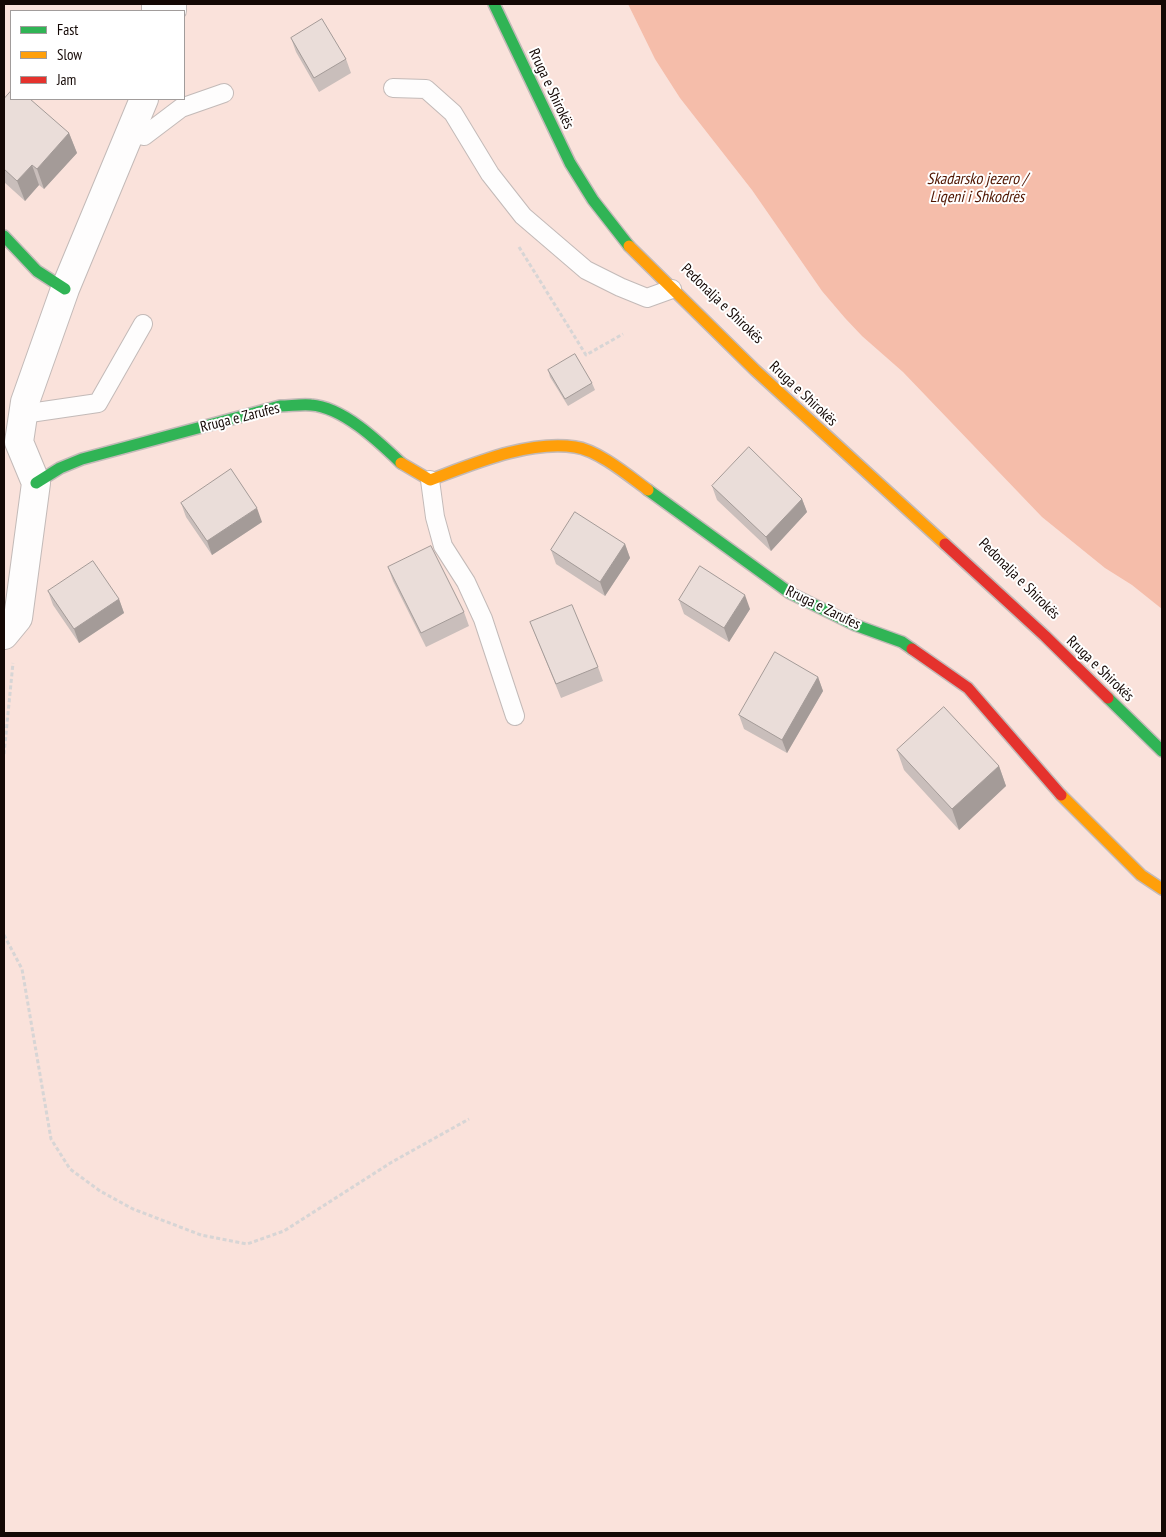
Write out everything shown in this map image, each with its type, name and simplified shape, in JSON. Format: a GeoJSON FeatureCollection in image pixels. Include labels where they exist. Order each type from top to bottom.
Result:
{"type":"FeatureCollection","features":[{"type":"Feature","properties":{"kind":"street","name":"Rruga e Shirokës"},"geometry":{"type":"LineString","coordinates":[[494,4],[570,163],[593,200],[626,243],[755,370],[1044,636],[1162,751]]}},
{"type":"Feature","properties":{"kind":"street"},"geometry":{"type":"LineString","coordinates":[[11,626],[36,483],[11,443],[23,414],[25,402],[65,289],[144,100]]}},
{"type":"Feature","properties":{"kind":"street"},"geometry":{"type":"LineString","coordinates":[[4,236],[37,271],[65,289]]}},
{"type":"Feature","properties":{"kind":"street","name":"Rruga e Zarufes"},"geometry":{"type":"LineString","coordinates":[[36,483],[60,468],[82,459],[280,406],[313,405],[343,416],[374,437],[403,465],[430,480],[486,458],[530,448],[576,447],[611,463],[790,593],[855,625],[902,642],[968,688],[1016,746],[1072,806],[1141,875],[1162,889]]}},
{"type":"Feature","properties":{"kind":"lane"},"geometry":{"type":"LineString","coordinates":[[393,88],[426,90],[453,114],[490,174],[523,216],[586,270],[620,288],[647,298],[672,289]]}},
{"type":"Feature","properties":{"kind":"lane"},"geometry":{"type":"LineString","coordinates":[[130,134],[144,136],[175,105],[224,93]]}},
{"type":"Feature","properties":{"kind":"lane"},"geometry":{"type":"LineString","coordinates":[[23,414],[98,403],[143,324]]}},
{"type":"Feature","properties":{"kind":"lane"},"geometry":{"type":"LineString","coordinates":[[430,480],[435,517],[443,546],[466,582],[483,619],[516,716]]}},
{"type":"Feature","properties":{"kind":"path"},"geometry":{"type":"LineString","coordinates":[[517,245],[586,356],[622,334]]}},
{"type":"Feature","properties":{"kind":"path"},"geometry":{"type":"LineString","coordinates":[[4,754],[11,626]]}},
{"type":"Feature","properties":{"kind":"path"},"geometry":{"type":"LineString","coordinates":[[4,934],[22,969],[51,1139],[70,1169],[100,1191],[133,1209],[201,1235],[247,1244],[284,1231],[392,1162],[469,1119]]}},
{"type":"Feature","properties":{"kind":"shaded area"},"geometry":{"type":"Polygon","coordinates":[[[4,4],[1162,4],[1162,1533],[4,1533],[4,4]]]}},
{"type":"Feature","properties":{"kind":"water","name":"Skadarsko jezero / Liqeni i Shkodrës"},"geometry":{"type":"Polygon","coordinates":[[[628,4],[1162,4],[1162,609],[1132,585],[1105,568],[1042,517],[903,372],[862,336],[845,318],[822,291],[752,190],[680,98],[655,59],[628,4]]]}},
{"type":"Feature","properties":{"kind":"building"},"geometry":{"type":"Polygon","coordinates":[[[322,19],[346,59],[314,78],[291,38],[322,19]]]}},
{"type":"Feature","properties":{"kind":"building"},"geometry":{"type":"Polygon","coordinates":[[[10,92],[10,100],[31,100],[69,133],[37,169],[32,165],[17,181],[4,169],[4,99],[10,92]]]}},
{"type":"Feature","properties":{"kind":"building"},"geometry":{"type":"Polygon","coordinates":[[[575,354],[592,383],[565,399],[548,370],[575,354]]]}},
{"type":"Feature","properties":{"kind":"building"},"geometry":{"type":"Polygon","coordinates":[[[749,447],[802,499],[766,537],[712,486],[749,447]]]}},
{"type":"Feature","properties":{"kind":"building"},"geometry":{"type":"Polygon","coordinates":[[[231,469],[257,508],[207,541],[181,503],[231,469]]]}},
{"type":"Feature","properties":{"kind":"building"},"geometry":{"type":"Polygon","coordinates":[[[575,512],[625,544],[600,582],[551,550],[575,512]]]}},
{"type":"Feature","properties":{"kind":"building"},"geometry":{"type":"Polygon","coordinates":[[[431,546],[464,612],[421,633],[388,567],[431,546]]]}},
{"type":"Feature","properties":{"kind":"building"},"geometry":{"type":"Polygon","coordinates":[[[93,561],[119,599],[74,629],[48,591],[93,561]]]}},
{"type":"Feature","properties":{"kind":"building"},"geometry":{"type":"Polygon","coordinates":[[[700,566],[745,595],[724,628],[679,600],[700,566]]]}},
{"type":"Feature","properties":{"kind":"building"},"geometry":{"type":"Polygon","coordinates":[[[572,605],[598,667],[556,684],[530,622],[572,605]]]}},
{"type":"Feature","properties":{"kind":"building"},"geometry":{"type":"Polygon","coordinates":[[[775,652],[818,677],[782,740],[739,715],[775,652]]]}},
{"type":"Feature","properties":{"kind":"building"},"geometry":{"type":"Polygon","coordinates":[[[944,707],[999,766],[952,809],[897,750],[944,707]]]}},
{"type":"Feature","properties":{"kind":"traffic: fast"},"geometry":{"type":"LineString","coordinates":[[494,4],[570,163],[593,200],[629,246]]}},
{"type":"Feature","properties":{"kind":"traffic: fast"},"geometry":{"type":"LineString","coordinates":[[4,236],[37,271],[65,289]]}},
{"type":"Feature","properties":{"kind":"traffic: fast"},"geometry":{"type":"LineString","coordinates":[[36,483],[60,468],[82,459],[280,406],[311,405],[335,412],[360,427],[401,463]]}},
{"type":"Feature","properties":{"kind":"traffic: fast"},"geometry":{"type":"LineString","coordinates":[[648,490],[790,593],[855,625],[902,642],[912,649]]}},
{"type":"Feature","properties":{"kind":"traffic: fast"},"geometry":{"type":"LineString","coordinates":[[1108,698],[1162,751]]}},
{"type":"Feature","properties":{"kind":"traffic: slow"},"geometry":{"type":"LineString","coordinates":[[629,246],[755,370],[945,544]]}},
{"type":"Feature","properties":{"kind":"traffic: slow"},"geometry":{"type":"LineString","coordinates":[[401,463],[430,480],[482,461],[520,450],[557,446],[575,447],[603,458],[648,490]]}},
{"type":"Feature","properties":{"kind":"traffic: slow"},"geometry":{"type":"LineString","coordinates":[[1061,795],[1141,875],[1162,889]]}},
{"type":"Feature","properties":{"kind":"traffic: jam"},"geometry":{"type":"LineString","coordinates":[[945,544],[1045,636],[1108,698]]}},
{"type":"Feature","properties":{"kind":"traffic: jam"},"geometry":{"type":"LineString","coordinates":[[912,649],[968,688],[1061,795]]}}]}
